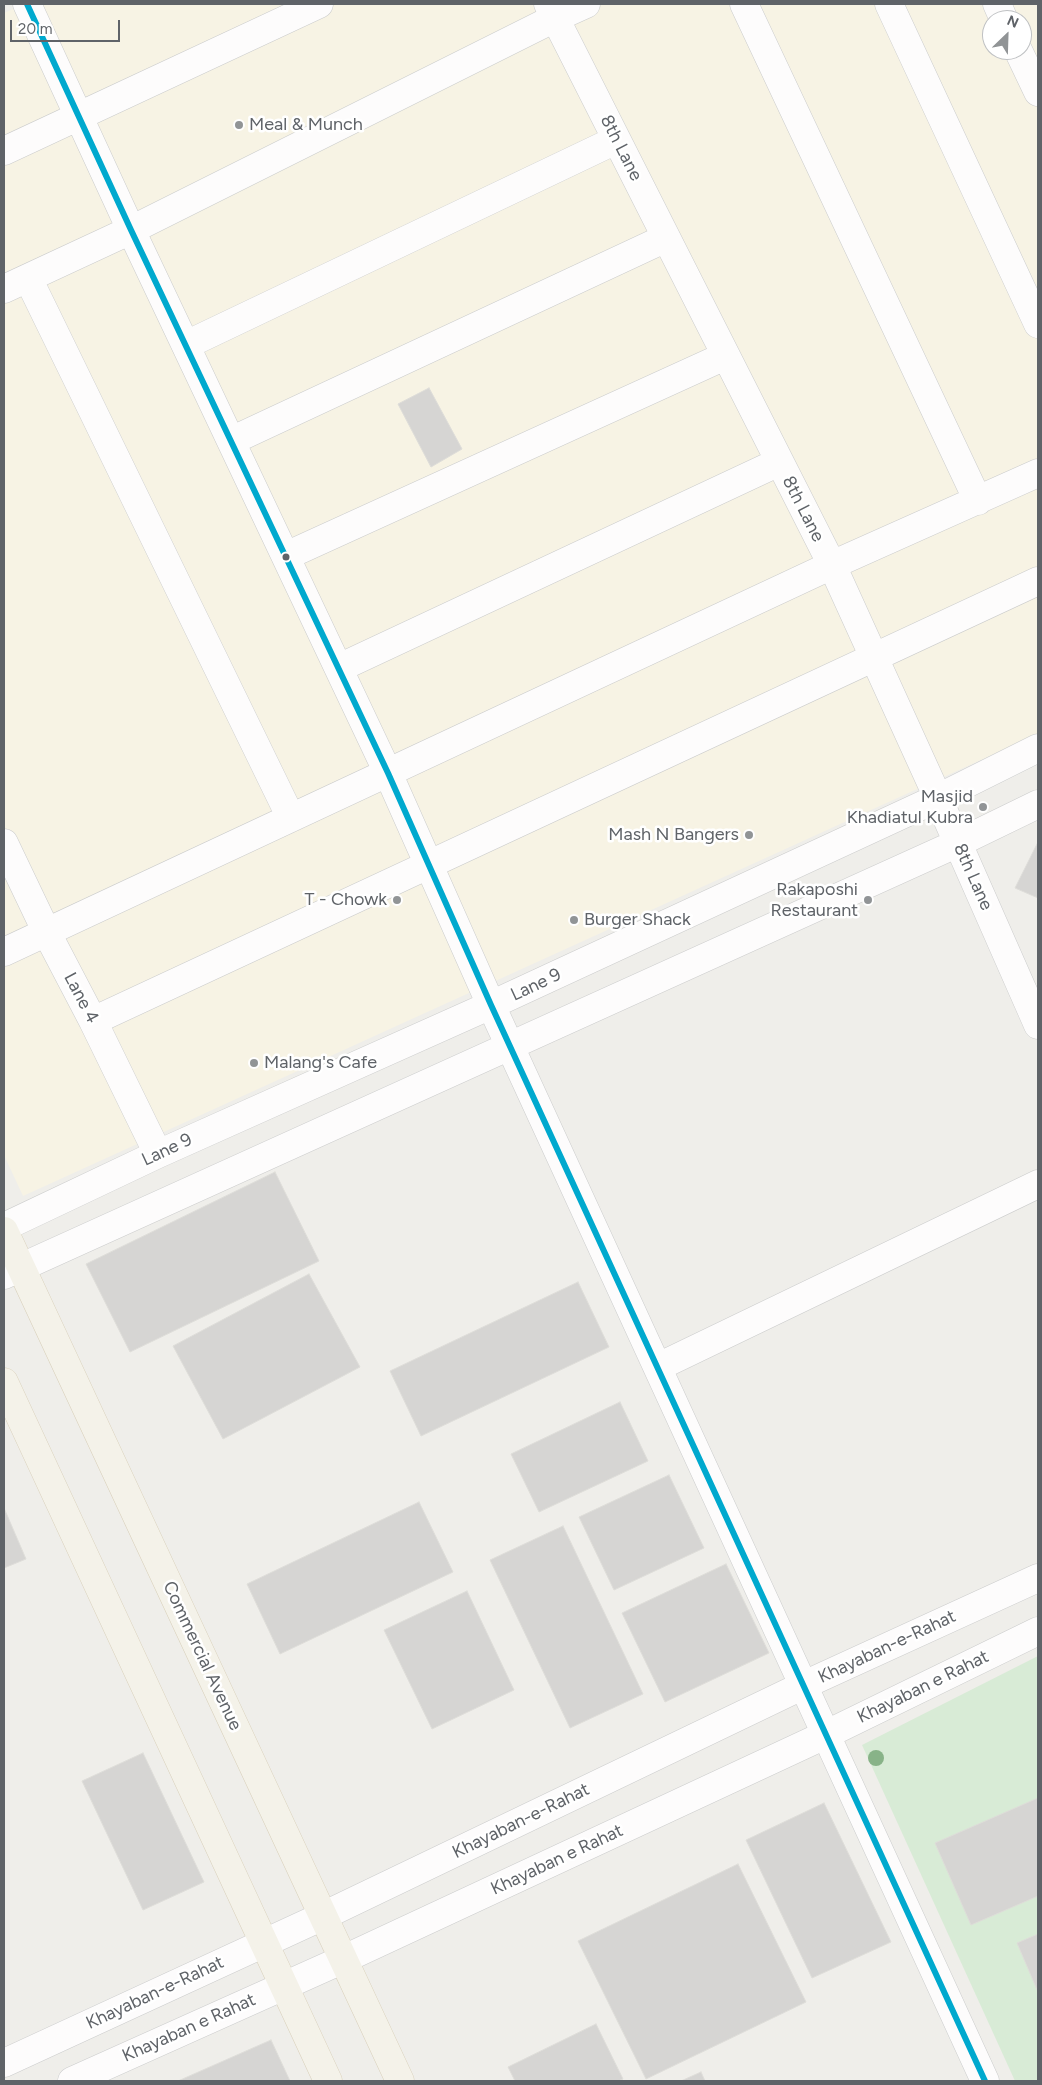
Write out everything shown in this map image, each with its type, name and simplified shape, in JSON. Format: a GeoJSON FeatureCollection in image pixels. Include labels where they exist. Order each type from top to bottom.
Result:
{"type":"FeatureCollection","features":[{"type":"Feature","properties":{"kind":"main road","name":"Commercial Avenue"},"geometry":{"type":"LineString","coordinates":[[4,1231],[12,1271],[344,1959],[400,2081]]}},
{"type":"Feature","properties":{"kind":"main road"},"geometry":{"type":"LineString","coordinates":[[4,1382],[328,2081]]}},
{"type":"Feature","properties":{"kind":"street"},"geometry":{"type":"LineString","coordinates":[[26,4],[388,773],[510,1046],[804,1685],[825,1735],[986,2081]]}},
{"type":"Feature","properties":{"kind":"street"},"geometry":{"type":"LineString","coordinates":[[4,151],[320,4]]}},
{"type":"Feature","properties":{"kind":"street"},"geometry":{"type":"LineString","coordinates":[[291,818],[16,283],[131,230],[551,11],[586,4]]}},
{"type":"Feature","properties":{"kind":"street"},"geometry":{"type":"LineString","coordinates":[[744,4],[978,501]]}},
{"type":"Feature","properties":{"kind":"street"},"geometry":{"type":"LineString","coordinates":[[889,4],[1038,324]]}},
{"type":"Feature","properties":{"kind":"street","name":"8th Lane"},"geometry":{"type":"LineString","coordinates":[[551,11],[832,565],[938,798],[1038,1025]]}},
{"type":"Feature","properties":{"kind":"street"},"geometry":{"type":"LineString","coordinates":[[1023,60],[1038,92]]}},
{"type":"Feature","properties":{"kind":"street"},"geometry":{"type":"LineString","coordinates":[[186,345],[616,140]]}},
{"type":"Feature","properties":{"kind":"street"},"geometry":{"type":"LineString","coordinates":[[231,441],[666,238]]}},
{"type":"Feature","properties":{"kind":"street"},"geometry":{"type":"LineString","coordinates":[[286,556],[725,356]]}},
{"type":"Feature","properties":{"kind":"street"},"geometry":{"type":"LineString","coordinates":[[339,668],[779,462]]}},
{"type":"Feature","properties":{"kind":"street"},"geometry":{"type":"LineString","coordinates":[[4,952],[832,565],[1038,474]]}},
{"type":"Feature","properties":{"kind":"street"},"geometry":{"type":"LineString","coordinates":[[93,1021],[875,659],[1038,581]]}},
{"type":"Feature","properties":{"kind":"street","name":"Lane 9"},"geometry":{"type":"LineString","coordinates":[[4,1227],[158,1154],[492,1005],[938,798],[1038,748]]}},
{"type":"Feature","properties":{"kind":"street"},"geometry":{"type":"LineString","coordinates":[[12,1271],[958,843],[1038,804]]}},
{"type":"Feature","properties":{"kind":"street","name":"Lane 4"},"geometry":{"type":"LineString","coordinates":[[4,842],[47,933],[93,1021],[158,1154]]}},
{"type":"Feature","properties":{"kind":"street"},"geometry":{"type":"LineString","coordinates":[[658,1367],[1038,1184]]}},
{"type":"Feature","properties":{"kind":"street","name":"Khayaban-e-Rahat"},"geometry":{"type":"LineString","coordinates":[[4,2063],[323,1916],[804,1685],[1038,1578]]}},
{"type":"Feature","properties":{"kind":"street","name":"Khayaban e Rahat"},"geometry":{"type":"LineString","coordinates":[[72,2081],[344,1959],[825,1735],[1038,1631]]}},
{"type":"Feature","properties":{"kind":"shaded area"},"geometry":{"type":"Polygon","coordinates":[[[25,4],[1038,4],[1038,734],[23,1196],[4,1155],[4,13],[25,4]]]}},
{"type":"Feature","properties":{"kind":"green space"},"geometry":{"type":"Polygon","coordinates":[[[1038,1656],[1038,2081],[1015,2081],[862,1745],[1038,1656]]]}},
{"type":"Feature","properties":{"kind":"building"},"geometry":{"type":"Polygon","coordinates":[[[429,388],[462,449],[431,467],[398,404],[429,388]]]}},
{"type":"Feature","properties":{"kind":"building"},"geometry":{"type":"Polygon","coordinates":[[[1038,842],[1038,898],[1015,888],[1038,842]]]}},
{"type":"Feature","properties":{"kind":"building"},"geometry":{"type":"Polygon","coordinates":[[[275,1172],[319,1261],[130,1352],[86,1264],[275,1172]]]}},
{"type":"Feature","properties":{"kind":"building"},"geometry":{"type":"Polygon","coordinates":[[[309,1274],[360,1367],[223,1439],[173,1346],[309,1274]]]}},
{"type":"Feature","properties":{"kind":"building"},"geometry":{"type":"Polygon","coordinates":[[[578,1282],[609,1347],[421,1436],[390,1371],[578,1282]]]}},
{"type":"Feature","properties":{"kind":"building"},"geometry":{"type":"Polygon","coordinates":[[[620,1402],[648,1461],[539,1512],[511,1454],[620,1402]]]}},
{"type":"Feature","properties":{"kind":"building"},"geometry":{"type":"Polygon","coordinates":[[[669,1475],[704,1548],[614,1590],[579,1517],[669,1475]]]}},
{"type":"Feature","properties":{"kind":"building"},"geometry":{"type":"Polygon","coordinates":[[[419,1502],[453,1572],[280,1654],[247,1584],[419,1502]]]}},
{"type":"Feature","properties":{"kind":"building"},"geometry":{"type":"Polygon","coordinates":[[[4,1508],[26,1559],[4,1568],[4,1508]]]}},
{"type":"Feature","properties":{"kind":"building"},"geometry":{"type":"Polygon","coordinates":[[[563,1526],[643,1694],[570,1728],[490,1560],[563,1526]]]}},
{"type":"Feature","properties":{"kind":"building"},"geometry":{"type":"Polygon","coordinates":[[[726,1564],[769,1653],[665,1702],[622,1613],[726,1564]]]}},
{"type":"Feature","properties":{"kind":"building"},"geometry":{"type":"Polygon","coordinates":[[[467,1591],[514,1690],[432,1729],[384,1630],[467,1591]]]}},
{"type":"Feature","properties":{"kind":"building"},"geometry":{"type":"Polygon","coordinates":[[[143,1753],[204,1882],[143,1910],[82,1781],[143,1753]]]}},
{"type":"Feature","properties":{"kind":"building"},"geometry":{"type":"Polygon","coordinates":[[[1038,1798],[1038,1896],[971,1925],[935,1843],[1038,1798]]]}},
{"type":"Feature","properties":{"kind":"building"},"geometry":{"type":"Polygon","coordinates":[[[824,1803],[891,1942],[812,1978],[746,1840],[824,1803]]]}},
{"type":"Feature","properties":{"kind":"building"},"geometry":{"type":"Polygon","coordinates":[[[738,1864],[806,2002],[646,2079],[578,1941],[738,1864]]]}},
{"type":"Feature","properties":{"kind":"building"},"geometry":{"type":"Polygon","coordinates":[[[1038,1934],[1038,1992],[1017,1943],[1038,1934]]]}},
{"type":"Feature","properties":{"kind":"building"},"geometry":{"type":"Polygon","coordinates":[[[596,2024],[623,2079],[618,2081],[515,2081],[508,2067],[596,2024]]]}},
{"type":"Feature","properties":{"kind":"building"},"geometry":{"type":"Polygon","coordinates":[[[271,2040],[290,2081],[178,2081],[271,2040]]]}},
{"type":"Feature","properties":{"kind":"building"},"geometry":{"type":"Polygon","coordinates":[[[701,2072],[705,2081],[681,2081],[701,2072]]]}},
{"type":"Feature","properties":{"kind":"transit line"},"geometry":{"type":"LineString","coordinates":[[27,4],[131,230],[388,773],[491,1005],[985,2081]]}},
{"type":"Feature","properties":{"kind":"place","name":"Meal & Munch"},"geometry":{"type":"Point","coordinates":[239,125]}},
{"type":"Feature","properties":{"kind":"place","name":"Masjid Khadiatul Kubra"},"geometry":{"type":"Point","coordinates":[983,807]}},
{"type":"Feature","properties":{"kind":"place","name":"Mash N Bangers"},"geometry":{"type":"Point","coordinates":[749,835]}},
{"type":"Feature","properties":{"kind":"place","name":"T - Chowk"},"geometry":{"type":"Point","coordinates":[397,900]}},
{"type":"Feature","properties":{"kind":"place","name":"Rakaposhi Restaurant"},"geometry":{"type":"Point","coordinates":[868,900]}},
{"type":"Feature","properties":{"kind":"place","name":"Burger Shack"},"geometry":{"type":"Point","coordinates":[574,920]}},
{"type":"Feature","properties":{"kind":"place","name":"Malang's Cafe"},"geometry":{"type":"Point","coordinates":[254,1063]}}]}
